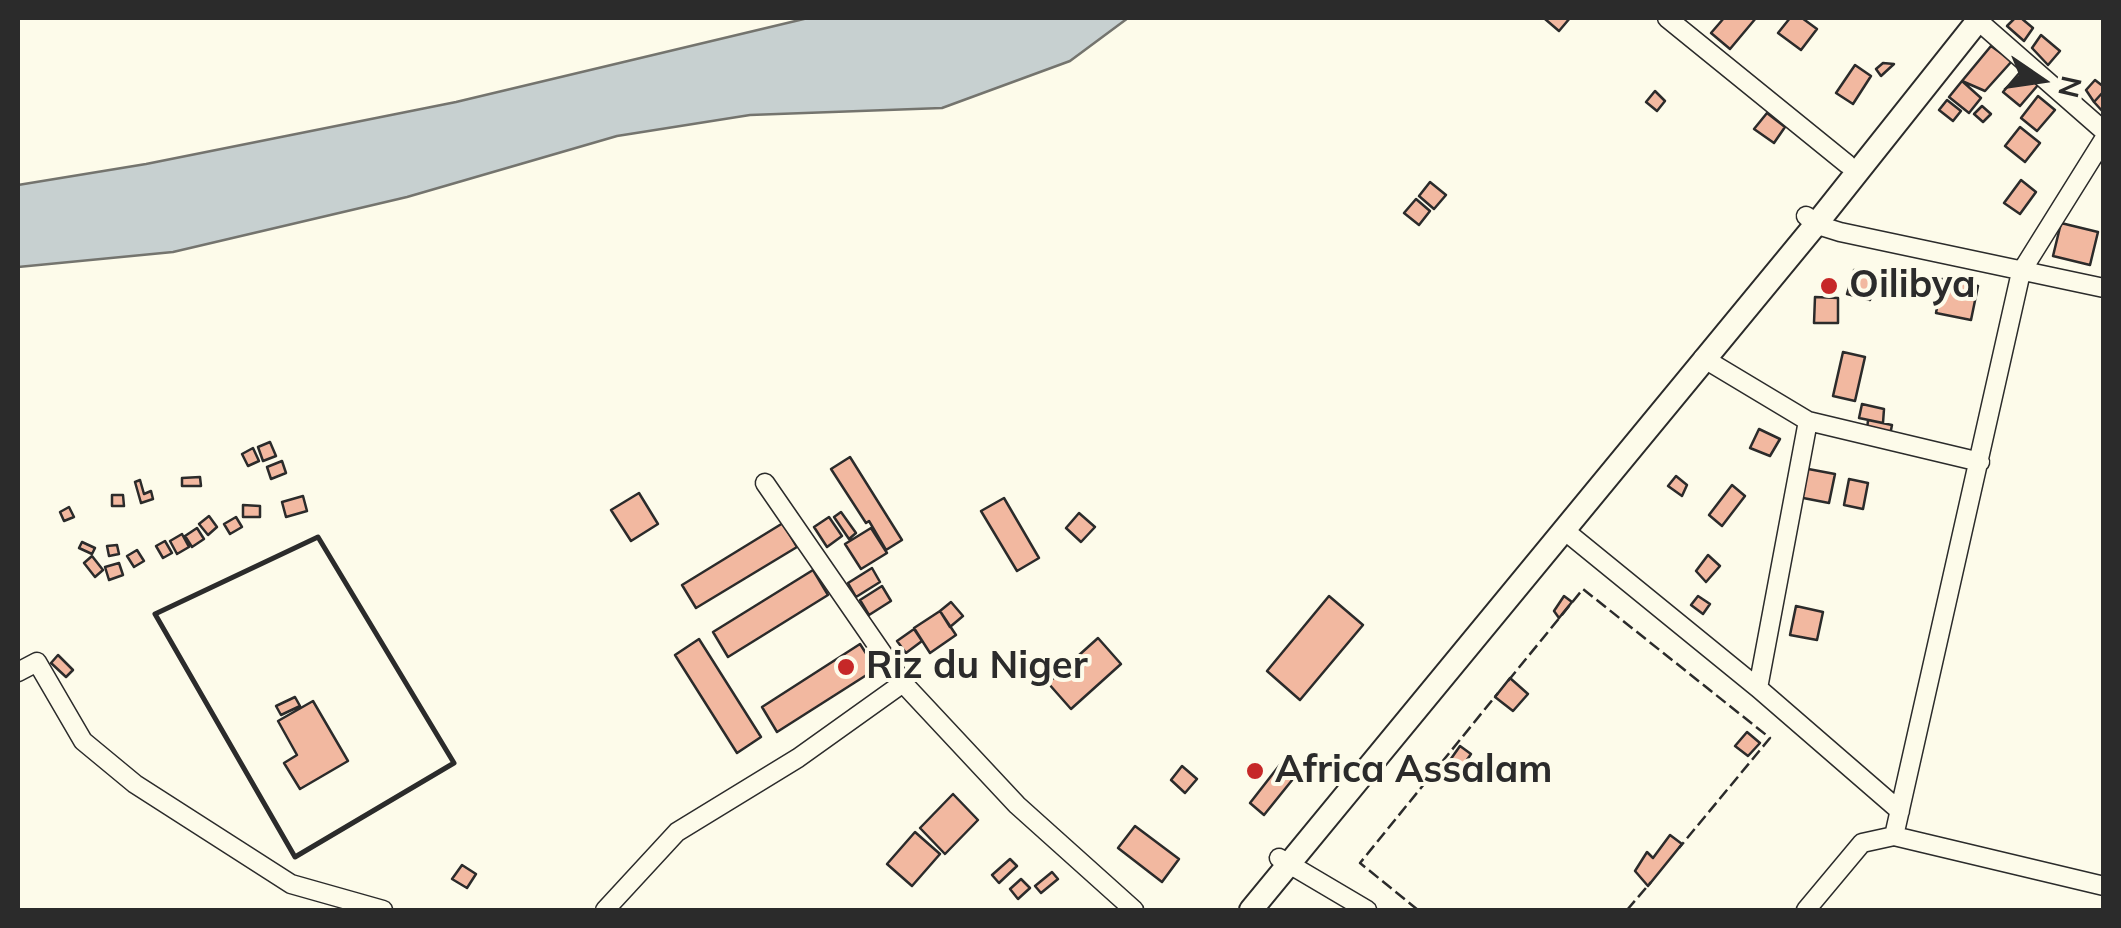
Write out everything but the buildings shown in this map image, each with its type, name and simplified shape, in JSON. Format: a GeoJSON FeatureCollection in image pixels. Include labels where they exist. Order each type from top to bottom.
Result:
{"type":"FeatureCollection","features":[{"type":"Feature","properties":{"kind":"main road"},"geometry":{"type":"LineString","coordinates":[[1236,910],[1284,862],[1564,530],[1704,358],[1811,219],[1847,164],[1974,18]]}},
{"type":"Feature","properties":{"kind":"main road"},"geometry":{"type":"LineString","coordinates":[[1251,910],[1284,862],[1974,18]]}},
{"type":"Feature","properties":{"kind":"street"},"geometry":{"type":"LineString","coordinates":[[1667,18],[1847,164]]}},
{"type":"Feature","properties":{"kind":"street"},"geometry":{"type":"LineString","coordinates":[[1974,18],[2104,131]]}},
{"type":"Feature","properties":{"kind":"street"},"geometry":{"type":"LineString","coordinates":[[1894,836],[2022,272],[2104,139]]}},
{"type":"Feature","properties":{"kind":"street"},"geometry":{"type":"LineString","coordinates":[[1811,219],[1840,232],[2104,288]]}},
{"type":"Feature","properties":{"kind":"street"},"geometry":{"type":"LineString","coordinates":[[1704,358],[1808,421],[1980,462]]}},
{"type":"Feature","properties":{"kind":"street"},"geometry":{"type":"LineString","coordinates":[[1758,688],[1808,421]]}},
{"type":"Feature","properties":{"kind":"street"},"geometry":{"type":"LineString","coordinates":[[765,483],[903,683],[1016,806],[1134,910]]}},
{"type":"Feature","properties":{"kind":"street"},"geometry":{"type":"LineString","coordinates":[[1564,530],[1758,688],[1900,811]]}},
{"type":"Feature","properties":{"kind":"street"},"geometry":{"type":"LineString","coordinates":[[18,672],[38,662],[82,741],[151,794],[291,884],[383,910]]}},
{"type":"Feature","properties":{"kind":"street"},"geometry":{"type":"LineString","coordinates":[[605,910],[677,832],[798,758],[903,683]]}},
{"type":"Feature","properties":{"kind":"street"},"geometry":{"type":"LineString","coordinates":[[1806,910],[1862,843],[1894,836],[2104,886]]}},
{"type":"Feature","properties":{"kind":"street"},"geometry":{"type":"LineString","coordinates":[[1284,862],[1367,910]]}},
{"type":"Feature","properties":{"kind":"shaded area"},"geometry":{"type":"Polygon","coordinates":[[[808,18],[1128,18],[1070,61],[942,108],[750,115],[617,136],[407,197],[173,252],[18,267],[18,185],[146,164],[456,102],[808,18]]]}},
{"type":"Feature","properties":{"kind":"fence"},"geometry":{"type":"LineString","coordinates":[[1508,681],[1583,589],[1770,738],[1679,848]]}},
{"type":"Feature","properties":{"kind":"fence"},"geometry":{"type":"LineString","coordinates":[[1418,910],[1360,863],[1498,693]]}},
{"type":"Feature","properties":{"kind":"fence"},"geometry":{"type":"LineString","coordinates":[[1627,910],[1651,882]]}},
{"type":"Feature","properties":{"kind":"wall"},"geometry":{"type":"LineString","coordinates":[[318,537],[454,763],[295,857],[155,614],[318,537]]}},
{"type":"Feature","properties":{"kind":"place","name":"Oilibya"},"geometry":{"type":"Point","coordinates":[1829,286]}},
{"type":"Feature","properties":{"kind":"place","name":"Riz du Niger"},"geometry":{"type":"Point","coordinates":[846,667]}},
{"type":"Feature","properties":{"kind":"place","name":"Africa Assalam"},"geometry":{"type":"Point","coordinates":[1255,771]}}]}
